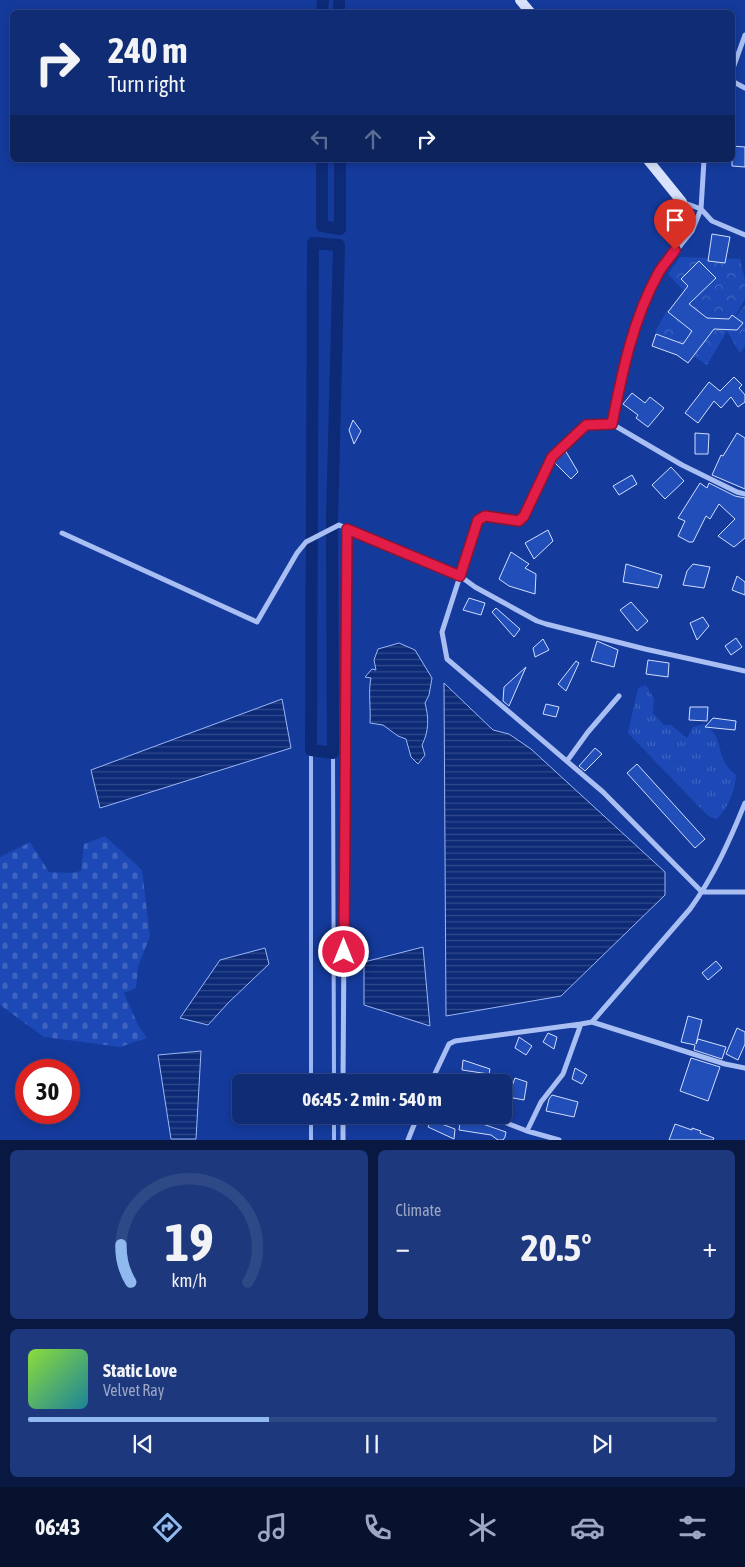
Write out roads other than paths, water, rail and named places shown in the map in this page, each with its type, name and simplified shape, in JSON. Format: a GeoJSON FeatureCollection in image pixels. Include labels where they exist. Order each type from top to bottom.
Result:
{"type":"FeatureCollection","features":[{"type":"Feature","properties":{"kind":"street"},"geometry":{"type":"LineString","coordinates":[[520,0],[528,10]]}},
{"type":"Feature","properties":{"kind":"street"},"geometry":{"type":"LineString","coordinates":[[735,63],[745,35]]}},
{"type":"Feature","properties":{"kind":"street"},"geometry":{"type":"LineString","coordinates":[[650,162],[682,202],[701,209],[712,221],[745,235]]}},
{"type":"Feature","properties":{"kind":"street"},"geometry":{"type":"LineString","coordinates":[[612,424],[637,320],[659,272],[692,231],[701,209],[704,162]]}},
{"type":"Feature","properties":{"kind":"street"},"geometry":{"type":"LineString","coordinates":[[745,494],[737,492],[682,465],[612,424],[586,425],[552,457],[524,516],[519,521],[485,516],[478,520],[442,632],[447,659],[603,792],[702,892],[745,892]]}},
{"type":"Feature","properties":{"kind":"street"},"geometry":{"type":"LineString","coordinates":[[62,533],[257,622],[298,552],[309,539],[339,525],[460,576],[475,587],[546,624],[645,649],[745,671]]}},
{"type":"Feature","properties":{"kind":"street"},"geometry":{"type":"LineString","coordinates":[[343,1074],[347,529]]}},
{"type":"Feature","properties":{"kind":"street"},"geometry":{"type":"LineString","coordinates":[[567,761],[588,732],[619,696]]}},
{"type":"Feature","properties":{"kind":"street"},"geometry":{"type":"LineString","coordinates":[[592,1022],[690,909],[702,892],[725,852],[745,803]]}},
{"type":"Feature","properties":{"kind":"street"},"geometry":{"type":"LineString","coordinates":[[435,1074],[449,1044],[455,1041],[592,1022],[725,1064],[745,1068]]}},
{"type":"Feature","properties":{"kind":"street"},"geometry":{"type":"LineString","coordinates":[[527,1131],[541,1102],[563,1074],[582,1024]]}},
{"type":"Feature","properties":{"kind":"street"},"geometry":{"type":"LineString","coordinates":[[343,1124],[343,1140]]}},
{"type":"Feature","properties":{"kind":"street"},"geometry":{"type":"LineString","coordinates":[[408,1140],[414,1124]]}},
{"type":"Feature","properties":{"kind":"street"},"geometry":{"type":"LineString","coordinates":[[509,1124],[542,1137],[559,1140]]}},
{"type":"Feature","properties":{"kind":"waterway"},"geometry":{"type":"LineString","coordinates":[[322,10],[323,0]]}},
{"type":"Feature","properties":{"kind":"waterway"},"geometry":{"type":"LineString","coordinates":[[339,0],[339,10]]}},
{"type":"Feature","properties":{"kind":"waterway"},"geometry":{"type":"LineString","coordinates":[[322,162],[322,226],[340,229],[340,162]]}},
{"type":"Feature","properties":{"kind":"waterway"},"geometry":{"type":"LineString","coordinates":[[313,243],[339,245],[332,521],[333,753],[311,750],[313,243]]}},
{"type":"Feature","properties":{"kind":"waterway"},"geometry":{"type":"LineString","coordinates":[[311,750],[311,1074]]}},
{"type":"Feature","properties":{"kind":"waterway"},"geometry":{"type":"LineString","coordinates":[[333,753],[334,1074]]}},
{"type":"Feature","properties":{"kind":"waterway"},"geometry":{"type":"LineString","coordinates":[[311,1124],[311,1140]]}},
{"type":"Feature","properties":{"kind":"waterway"},"geometry":{"type":"LineString","coordinates":[[334,1124],[334,1140]]}}]}
